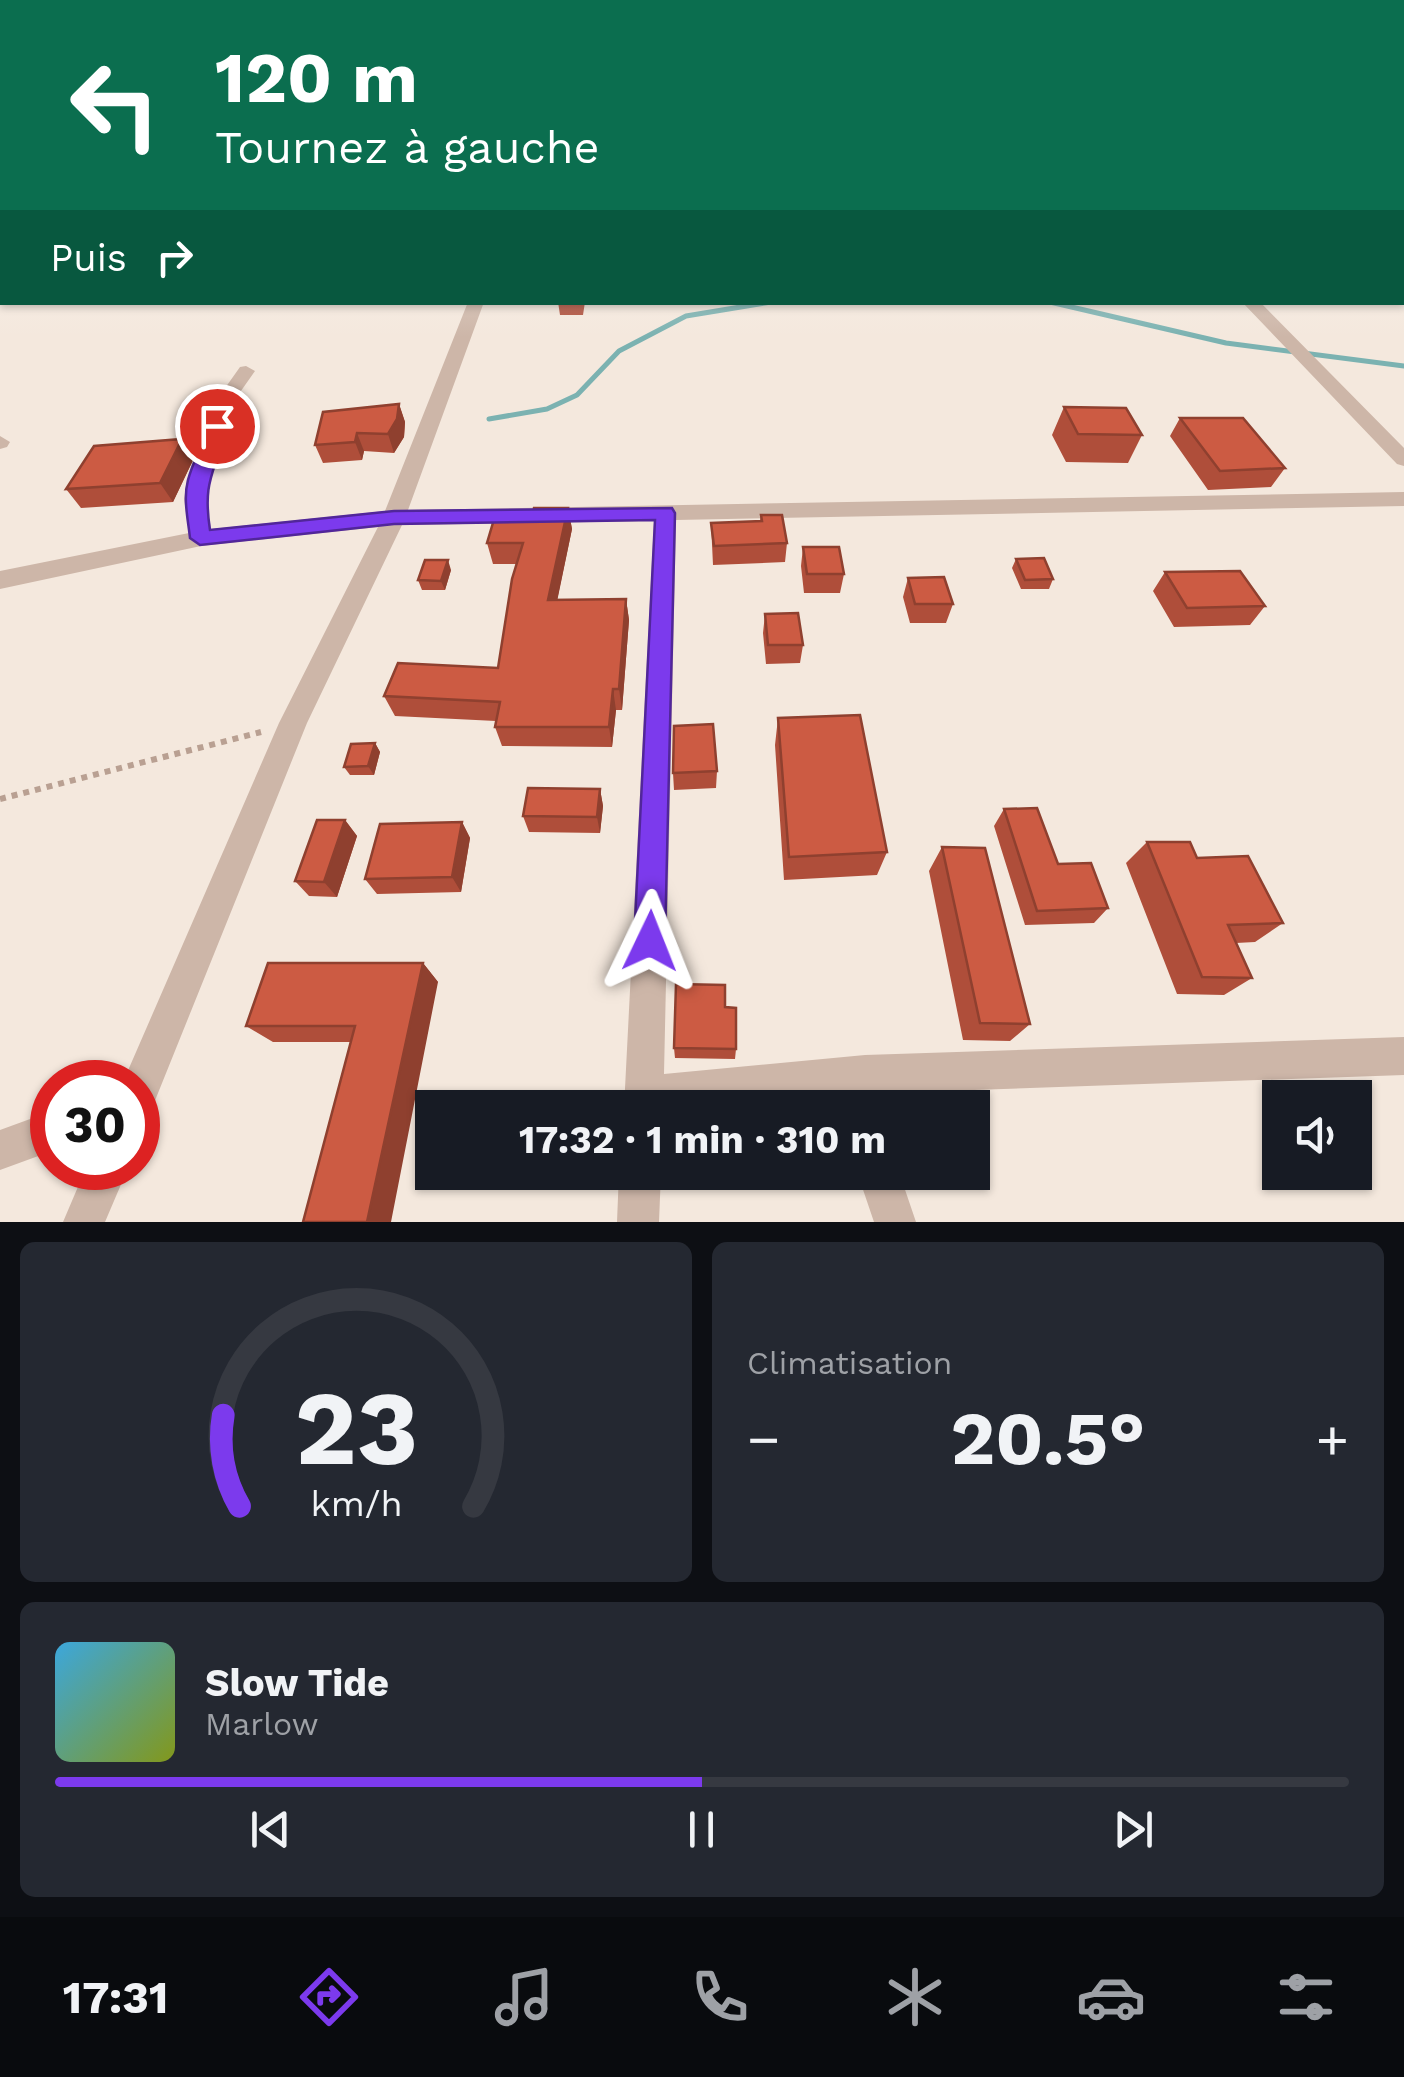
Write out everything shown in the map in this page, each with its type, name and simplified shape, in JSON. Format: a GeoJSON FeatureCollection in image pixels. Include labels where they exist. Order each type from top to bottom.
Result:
{"type":"FeatureCollection","features":[{"type":"Feature","properties":{"kind":"street"},"geometry":{"type":"LineString","coordinates":[[152,1060],[293,724],[394,518],[475,305]]}},
{"type":"Feature","properties":{"kind":"street"},"geometry":{"type":"LineString","coordinates":[[1253,305],[1404,460]]}},
{"type":"Feature","properties":{"kind":"street"},"geometry":{"type":"LineString","coordinates":[[200,538],[195,499],[198,479],[228,398],[246,372]]}},
{"type":"Feature","properties":{"kind":"street"},"geometry":{"type":"LineString","coordinates":[[0,580],[200,538],[394,518],[1404,499]]}},
{"type":"Feature","properties":{"kind":"street"},"geometry":{"type":"LineString","coordinates":[[644,1090],[665,513]]}},
{"type":"Feature","properties":{"kind":"street"},"geometry":{"type":"LineString","coordinates":[[882,1090],[1404,1056]]}},
{"type":"Feature","properties":{"kind":"street"},"geometry":{"type":"LineString","coordinates":[[0,1150],[30,1138]]}},
{"type":"Feature","properties":{"kind":"street"},"geometry":{"type":"LineString","coordinates":[[84,1222],[97,1190]]}},
{"type":"Feature","properties":{"kind":"street"},"geometry":{"type":"LineString","coordinates":[[638,1222],[639,1190]]}},
{"type":"Feature","properties":{"kind":"street"},"geometry":{"type":"LineString","coordinates":[[884,1190],[895,1222]]}},
{"type":"Feature","properties":{"kind":"path"},"geometry":{"type":"LineString","coordinates":[[0,799],[293,724]]}},
{"type":"Feature","properties":{"kind":"building"},"geometry":{"type":"Polygon","coordinates":[[[399,404],[397,419],[388,434],[357,433],[355,442],[315,445],[323,412],[399,404]]]}},
{"type":"Feature","properties":{"kind":"building"},"geometry":{"type":"Polygon","coordinates":[[[1064,407],[1126,408],[1142,435],[1078,434],[1064,407]]]}},
{"type":"Feature","properties":{"kind":"building"},"geometry":{"type":"Polygon","coordinates":[[[1180,418],[1243,418],[1285,468],[1220,471],[1180,418]]]}},
{"type":"Feature","properties":{"kind":"building"},"geometry":{"type":"Polygon","coordinates":[[[182,439],[160,483],[66,489],[94,446],[182,439]]]}},
{"type":"Feature","properties":{"kind":"building"},"geometry":{"type":"Polygon","coordinates":[[[534,508],[568,508],[548,600],[626,599],[619,689],[613,689],[609,727],[495,727],[500,702],[384,696],[398,663],[498,668],[512,579],[523,543],[487,543],[495,516],[533,516],[534,508]]]}},
{"type":"Feature","properties":{"kind":"building"},"geometry":{"type":"Polygon","coordinates":[[[761,515],[782,515],[787,543],[714,546],[711,523],[762,521],[761,515]]]}},
{"type":"Feature","properties":{"kind":"building"},"geometry":{"type":"Polygon","coordinates":[[[803,547],[839,547],[844,574],[807,574],[803,547]]]}},
{"type":"Feature","properties":{"kind":"building"},"geometry":{"type":"Polygon","coordinates":[[[1044,558],[1053,579],[1025,580],[1016,559],[1044,558]]]}},
{"type":"Feature","properties":{"kind":"building"},"geometry":{"type":"Polygon","coordinates":[[[425,560],[448,560],[441,581],[418,580],[425,560]]]}},
{"type":"Feature","properties":{"kind":"building"},"geometry":{"type":"Polygon","coordinates":[[[1240,571],[1265,606],[1187,608],[1165,572],[1240,571]]]}},
{"type":"Feature","properties":{"kind":"building"},"geometry":{"type":"Polygon","coordinates":[[[944,577],[953,604],[915,604],[908,578],[944,577]]]}},
{"type":"Feature","properties":{"kind":"building"},"geometry":{"type":"Polygon","coordinates":[[[798,613],[803,645],[768,645],[765,614],[798,613]]]}},
{"type":"Feature","properties":{"kind":"building"},"geometry":{"type":"Polygon","coordinates":[[[860,715],[887,852],[789,857],[778,718],[860,715]]]}},
{"type":"Feature","properties":{"kind":"building"},"geometry":{"type":"Polygon","coordinates":[[[713,724],[717,771],[673,773],[674,726],[713,724]]]}},
{"type":"Feature","properties":{"kind":"building"},"geometry":{"type":"Polygon","coordinates":[[[375,743],[368,766],[344,767],[351,744],[375,743]]]}},
{"type":"Feature","properties":{"kind":"building"},"geometry":{"type":"Polygon","coordinates":[[[528,788],[600,789],[597,817],[523,816],[528,788]]]}},
{"type":"Feature","properties":{"kind":"building"},"geometry":{"type":"Polygon","coordinates":[[[1037,808],[1058,864],[1091,863],[1108,908],[1037,911],[1004,809],[1037,808]]]}},
{"type":"Feature","properties":{"kind":"building"},"geometry":{"type":"Polygon","coordinates":[[[317,820],[345,820],[324,882],[295,881],[317,820]]]}},
{"type":"Feature","properties":{"kind":"building"},"geometry":{"type":"Polygon","coordinates":[[[462,822],[452,877],[365,879],[380,824],[462,822]]]}},
{"type":"Feature","properties":{"kind":"building"},"geometry":{"type":"Polygon","coordinates":[[[1147,842],[1190,842],[1197,858],[1248,856],[1283,923],[1228,925],[1252,978],[1202,977],[1147,842]]]}},
{"type":"Feature","properties":{"kind":"building"},"geometry":{"type":"Polygon","coordinates":[[[942,847],[985,848],[1030,1024],[980,1023],[942,847]]]}},
{"type":"Feature","properties":{"kind":"building"},"geometry":{"type":"Polygon","coordinates":[[[268,963],[423,963],[367,1222],[303,1222],[355,1026],[246,1026],[268,963]]]}},
{"type":"Feature","properties":{"kind":"building"},"geometry":{"type":"Polygon","coordinates":[[[676,984],[725,985],[725,1007],[736,1008],[736,1049],[674,1048],[676,984]]]}},
{"type":"Feature","properties":{"kind":"waterway"},"geometry":{"type":"LineString","coordinates":[[489,419],[547,409],[577,395],[619,351],[686,316],[753,305]]}},
{"type":"Feature","properties":{"kind":"waterway"},"geometry":{"type":"LineString","coordinates":[[1063,305],[1226,343],[1404,366]]}},
{"type":"Feature","properties":{"kind":"route"},"geometry":{"type":"LineString","coordinates":[[217,426],[211,452],[198,479],[195,499],[200,538],[394,518],[665,513],[650,941]]}}]}
